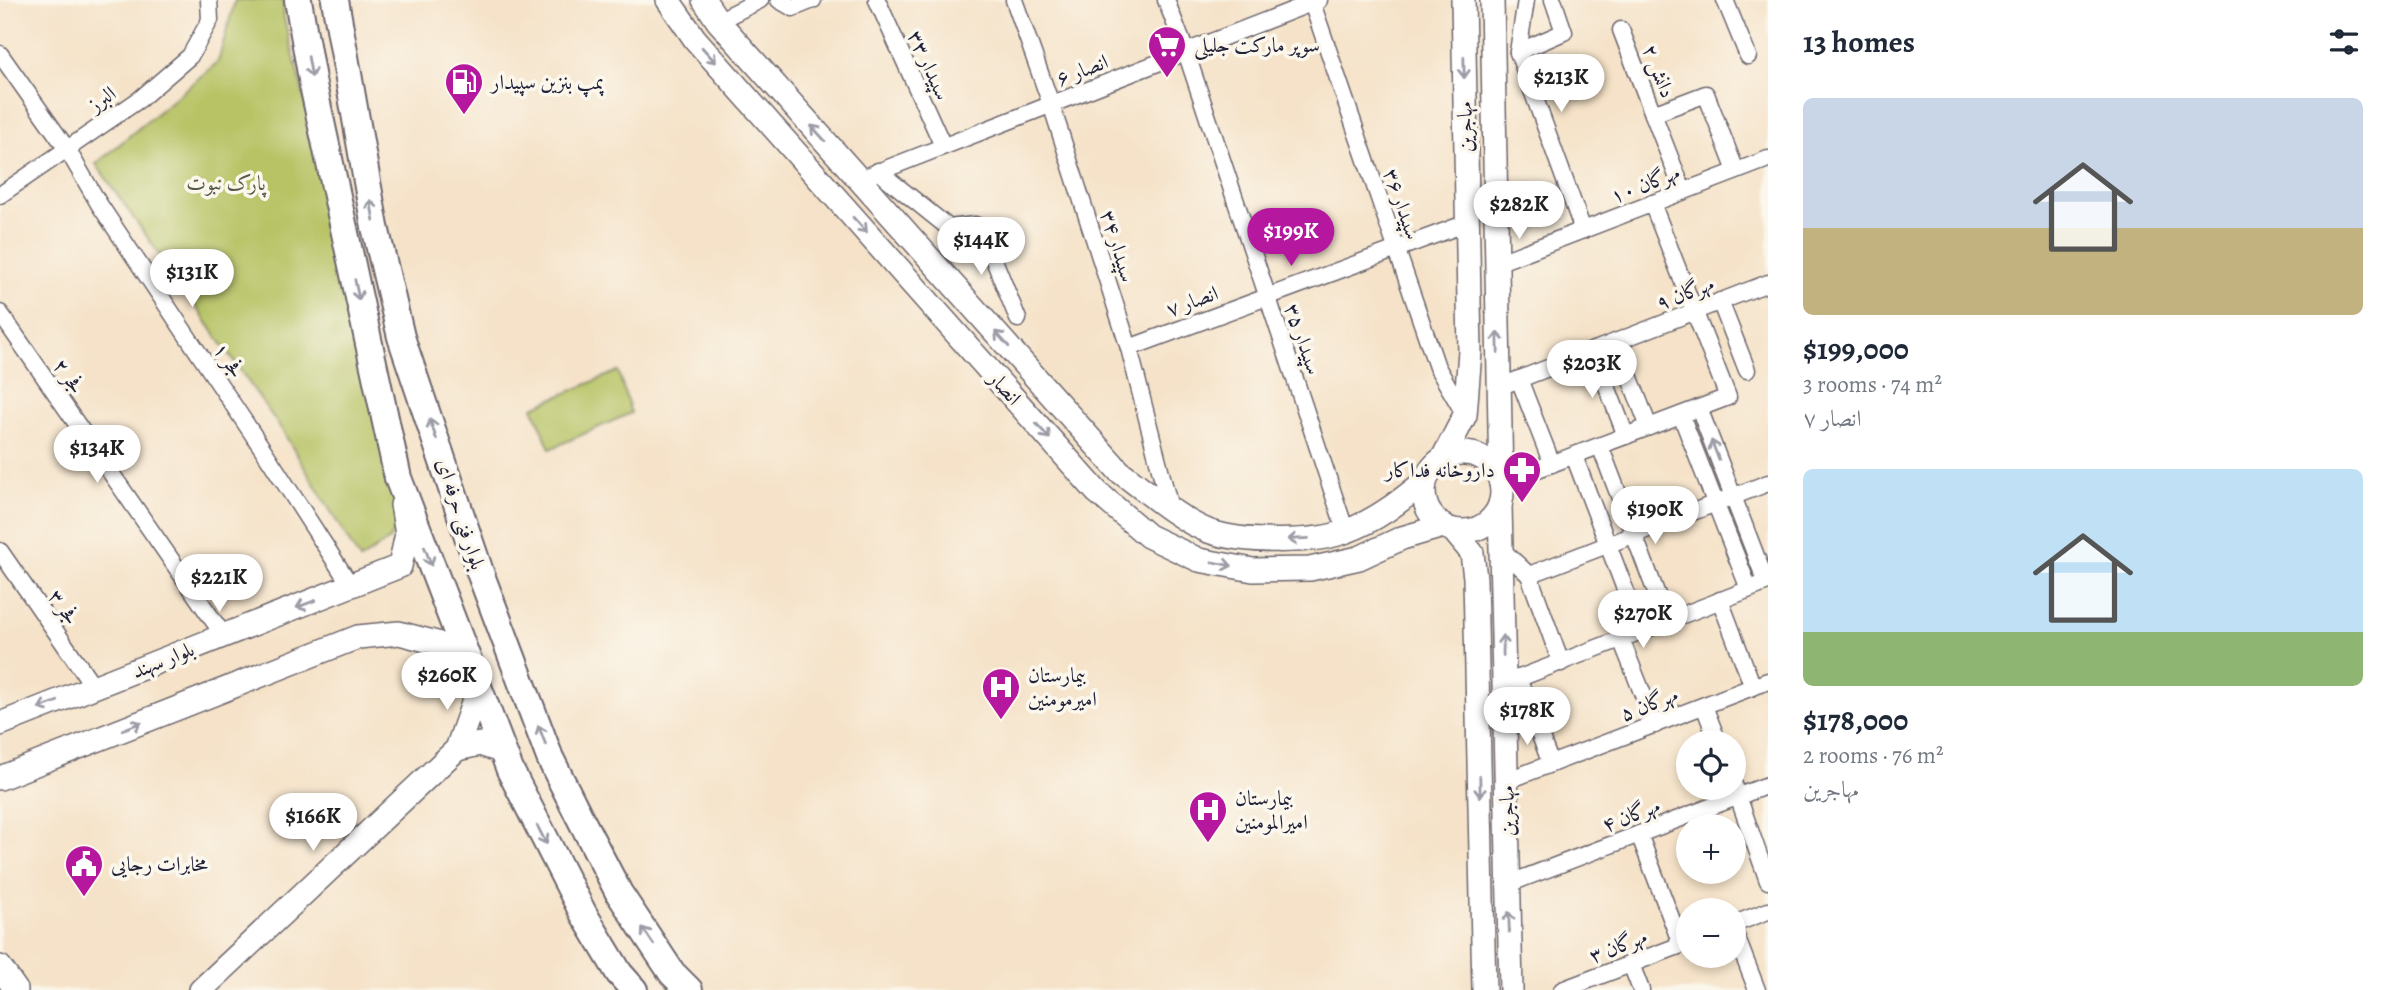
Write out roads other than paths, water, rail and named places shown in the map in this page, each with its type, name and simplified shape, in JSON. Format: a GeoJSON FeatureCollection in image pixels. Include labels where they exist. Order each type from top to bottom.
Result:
{"type":"FeatureCollection","features":[{"type":"Feature","properties":{"kind":"main road","name":"بلوار فنی حرفه ای"},"geometry":{"type":"LineString","coordinates":[[298,0],[313,85],[398,478],[510,770],[583,913],[619,973],[634,990]]}},
{"type":"Feature","properties":{"kind":"main road","name":"بلوار فنی حرفه ای"},"geometry":{"type":"LineString","coordinates":[[335,0],[375,228],[401,337],[481,575],[551,758],[573,804],[619,893],[672,973],[689,990]]}},
{"type":"Feature","properties":{"kind":"main road","name":"انصار"},"geometry":{"type":"LineString","coordinates":[[668,0],[695,39],[1097,492],[1148,536],[1199,560],[1253,570],[1310,569],[1359,558],[1402,538],[1448,528]]}},
{"type":"Feature","properties":{"kind":"main road","name":"انصار"},"geometry":{"type":"LineString","coordinates":[[704,0],[719,21],[869,175],[1033,374],[1119,471],[1170,508],[1208,531],[1255,540],[1307,539],[1346,532],[1389,510],[1424,482]]}},
{"type":"Feature","properties":{"kind":"main road","name":"مهاجرین"},"geometry":{"type":"LineString","coordinates":[[1443,458],[1465,415],[1470,351],[1463,0]]}},
{"type":"Feature","properties":{"kind":"main road","name":"مهاجرین"},"geometry":{"type":"LineString","coordinates":[[1492,0],[1497,263],[1509,383],[1501,494],[1501,549],[1511,681],[1506,781],[1511,990]]}},
{"type":"Feature","properties":{"kind":"main road"},"geometry":{"type":"LineString","coordinates":[[831,192],[869,175]]}},
{"type":"Feature","properties":{"kind":"main road"},"geometry":{"type":"LineString","coordinates":[[1010,394],[1033,374]]}},
{"type":"Feature","properties":{"kind":"main road"},"geometry":{"type":"LineString","coordinates":[[1463,452],[1482,458],[1497,472],[1501,494],[1486,524],[1476,530],[1448,528],[1435,520],[1425,503],[1424,482],[1428,472],[1443,458],[1463,452]]}},
{"type":"Feature","properties":{"kind":"main road","name":"بلوار سهند"},"geometry":{"type":"LineString","coordinates":[[0,724],[400,566],[407,534],[398,478]]}},
{"type":"Feature","properties":{"kind":"main road","name":"مهاجرین"},"geometry":{"type":"LineString","coordinates":[[1448,528],[1472,553],[1475,578],[1484,990]]}},
{"type":"Feature","properties":{"kind":"main road"},"geometry":{"type":"LineString","coordinates":[[0,778],[358,637],[399,633],[437,643],[475,678],[457,749]]}},
{"type":"Feature","properties":{"kind":"main road"},"geometry":{"type":"LineString","coordinates":[[201,990],[457,749],[480,744],[501,751],[510,770]]}},
{"type":"Feature","properties":{"kind":"main road"},"geometry":{"type":"LineString","coordinates":[[1482,883],[1508,884]]}},
{"type":"Feature","properties":{"kind":"main road"},"geometry":{"type":"LineString","coordinates":[[0,967],[16,990]]}},
{"type":"Feature","properties":{"kind":"street","name":"البرز"},"geometry":{"type":"LineString","coordinates":[[0,195],[140,99],[190,56],[210,20],[209,0]]}},
{"type":"Feature","properties":{"kind":"street"},"geometry":{"type":"LineString","coordinates":[[719,21],[760,0]]}},
{"type":"Feature","properties":{"kind":"street"},"geometry":{"type":"LineString","coordinates":[[779,0],[793,8],[813,0]]}},
{"type":"Feature","properties":{"kind":"street","name":"سپیدار ۳۳"},"geometry":{"type":"LineString","coordinates":[[877,0],[943,146]]}},
{"type":"Feature","properties":{"kind":"street","name":"سپیدار ۳۴"},"geometry":{"type":"LineString","coordinates":[[1014,0],[1051,104],[1129,348],[1170,508]]}},
{"type":"Feature","properties":{"kind":"street","name":"سپیدار ۳۵"},"geometry":{"type":"LineString","coordinates":[[1166,0],[1186,52],[1346,532]]}},
{"type":"Feature","properties":{"kind":"street"},"geometry":{"type":"LineString","coordinates":[[1526,0],[1518,52],[1583,230]]}},
{"type":"Feature","properties":{"kind":"street"},"geometry":{"type":"LineString","coordinates":[[1518,52],[1564,32],[1553,0]]}},
{"type":"Feature","properties":{"kind":"street"},"geometry":{"type":"LineString","coordinates":[[1725,0],[1748,57]]}},
{"type":"Feature","properties":{"kind":"street","name":"انصار ۶"},"geometry":{"type":"LineString","coordinates":[[869,175],[1314,1]]}},
{"type":"Feature","properties":{"kind":"street","name":"سپیدار ۳۶"},"geometry":{"type":"LineString","coordinates":[[1314,1],[1395,250],[1437,367],[1465,415]]}},
{"type":"Feature","properties":{"kind":"street","name":"دانش ۲"},"geometry":{"type":"LineString","coordinates":[[1621,30],[1653,114],[1706,94],[1736,171]]}},
{"type":"Feature","properties":{"kind":"street","name":"فجر ۱"},"geometry":{"type":"LineString","coordinates":[[0,54],[67,149],[99,204],[267,454],[351,586]]}},
{"type":"Feature","properties":{"kind":"street"},"geometry":{"type":"LineString","coordinates":[[1653,114],[1683,191]]}},
{"type":"Feature","properties":{"kind":"street","name":"مهرگان ۱۰"},"geometry":{"type":"LineString","coordinates":[[1497,263],[1768,159]]}},
{"type":"Feature","properties":{"kind":"street"},"geometry":{"type":"LineString","coordinates":[[869,175],[949,228],[975,225],[981,228],[1018,319]]}},
{"type":"Feature","properties":{"kind":"street"},"geometry":{"type":"LineString","coordinates":[[1501,494],[1552,464],[1728,397],[1653,203]]}},
{"type":"Feature","properties":{"kind":"street","name":"انصار ۷"},"geometry":{"type":"LineString","coordinates":[[1129,348],[1466,223]]}},
{"type":"Feature","properties":{"kind":"street","name":"مهرگان ۹"},"geometry":{"type":"LineString","coordinates":[[1509,383],[1768,283]]}},
{"type":"Feature","properties":{"kind":"street"},"geometry":{"type":"LineString","coordinates":[[1720,302],[1747,370]]}},
{"type":"Feature","properties":{"kind":"street","name":"فجر ۲"},"geometry":{"type":"LineString","coordinates":[[0,313],[224,636]]}},
{"type":"Feature","properties":{"kind":"street"},"geometry":{"type":"LineString","coordinates":[[1616,342],[1649,427]]}},
{"type":"Feature","properties":{"kind":"street"},"geometry":{"type":"LineString","coordinates":[[1593,350],[1626,436]]}},
{"type":"Feature","properties":{"kind":"street"},"geometry":{"type":"LineString","coordinates":[[1509,383],[1552,464]]}},
{"type":"Feature","properties":{"kind":"street"},"geometry":{"type":"LineString","coordinates":[[1551,764],[1511,681],[1767,582],[1699,408]]}},
{"type":"Feature","properties":{"kind":"street"},"geometry":{"type":"LineString","coordinates":[[1681,415],[1749,589]]}},
{"type":"Feature","properties":{"kind":"street"},"geometry":{"type":"LineString","coordinates":[[1600,446],[1667,621]]}},
{"type":"Feature","properties":{"kind":"street"},"geometry":{"type":"LineString","coordinates":[[1574,456],[1642,631]]}},
{"type":"Feature","properties":{"kind":"street"},"geometry":{"type":"LineString","coordinates":[[1529,575],[1768,483]]}},
{"type":"Feature","properties":{"kind":"street"},"geometry":{"type":"LineString","coordinates":[[1501,549],[1529,575],[1561,663]]}},
{"type":"Feature","properties":{"kind":"street","name":"فجر ۳"},"geometry":{"type":"LineString","coordinates":[[0,551],[94,687]]}},
{"type":"Feature","properties":{"kind":"street"},"geometry":{"type":"LineString","coordinates":[[1720,600],[1761,684]]}},
{"type":"Feature","properties":{"kind":"street"},"geometry":{"type":"LineString","coordinates":[[1621,639],[1655,725]]}},
{"type":"Feature","properties":{"kind":"street","name":"مهرگان ۵"},"geometry":{"type":"LineString","coordinates":[[1506,781],[1761,684]]}},
{"type":"Feature","properties":{"kind":"street"},"geometry":{"type":"LineString","coordinates":[[1704,706],[1713,730]]}},
{"type":"Feature","properties":{"kind":"street","name":"مهرگان ۴"},"geometry":{"type":"LineString","coordinates":[[1746,789],[1768,785]]}},
{"type":"Feature","properties":{"kind":"street","name":"مهرگان ۴"},"geometry":{"type":"LineString","coordinates":[[1508,884],[1639,834],[1716,800]]}},
{"type":"Feature","properties":{"kind":"street"},"geometry":{"type":"LineString","coordinates":[[1739,800],[1768,881]]}},
{"type":"Feature","properties":{"kind":"street"},"geometry":{"type":"LineString","coordinates":[[1639,834],[1676,922]]}},
{"type":"Feature","properties":{"kind":"street"},"geometry":{"type":"LineString","coordinates":[[1746,919],[1768,911]]}},
{"type":"Feature","properties":{"kind":"street","name":"مهرگان ۳"},"geometry":{"type":"LineString","coordinates":[[1563,990],[1676,946]]}},
{"type":"Feature","properties":{"kind":"street"},"geometry":{"type":"LineString","coordinates":[[1746,962],[1757,990]]}},
{"type":"Feature","properties":{"kind":"street"},"geometry":{"type":"LineString","coordinates":[[1631,964],[1641,990]]}},
{"type":"Feature","properties":{"kind":"place","name":"سوپر مارکت جلیلی"},"geometry":{"type":"Point","coordinates":[1167,79]}},
{"type":"Feature","properties":{"kind":"place","name":"پمپ بنزین سپیدار"},"geometry":{"type":"Point","coordinates":[464,116]}},
{"type":"Feature","properties":{"kind":"place","name":"داروخانه فداکار"},"geometry":{"type":"Point","coordinates":[1522,504]}},
{"type":"Feature","properties":{"kind":"place","name":"بیمارستان امیرمومنین"},"geometry":{"type":"Point","coordinates":[1001,721]}},
{"type":"Feature","properties":{"kind":"place","name":"بیمارستان امیرالمومنین"},"geometry":{"type":"Point","coordinates":[1208,844]}},
{"type":"Feature","properties":{"kind":"place","name":"مخابرات رجایی"},"geometry":{"type":"Point","coordinates":[84,898]}},
{"type":"Feature","properties":{"kind":"park label","name":"پارک نبوت"},"geometry":{"type":"Point","coordinates":[226,183]}}]}
